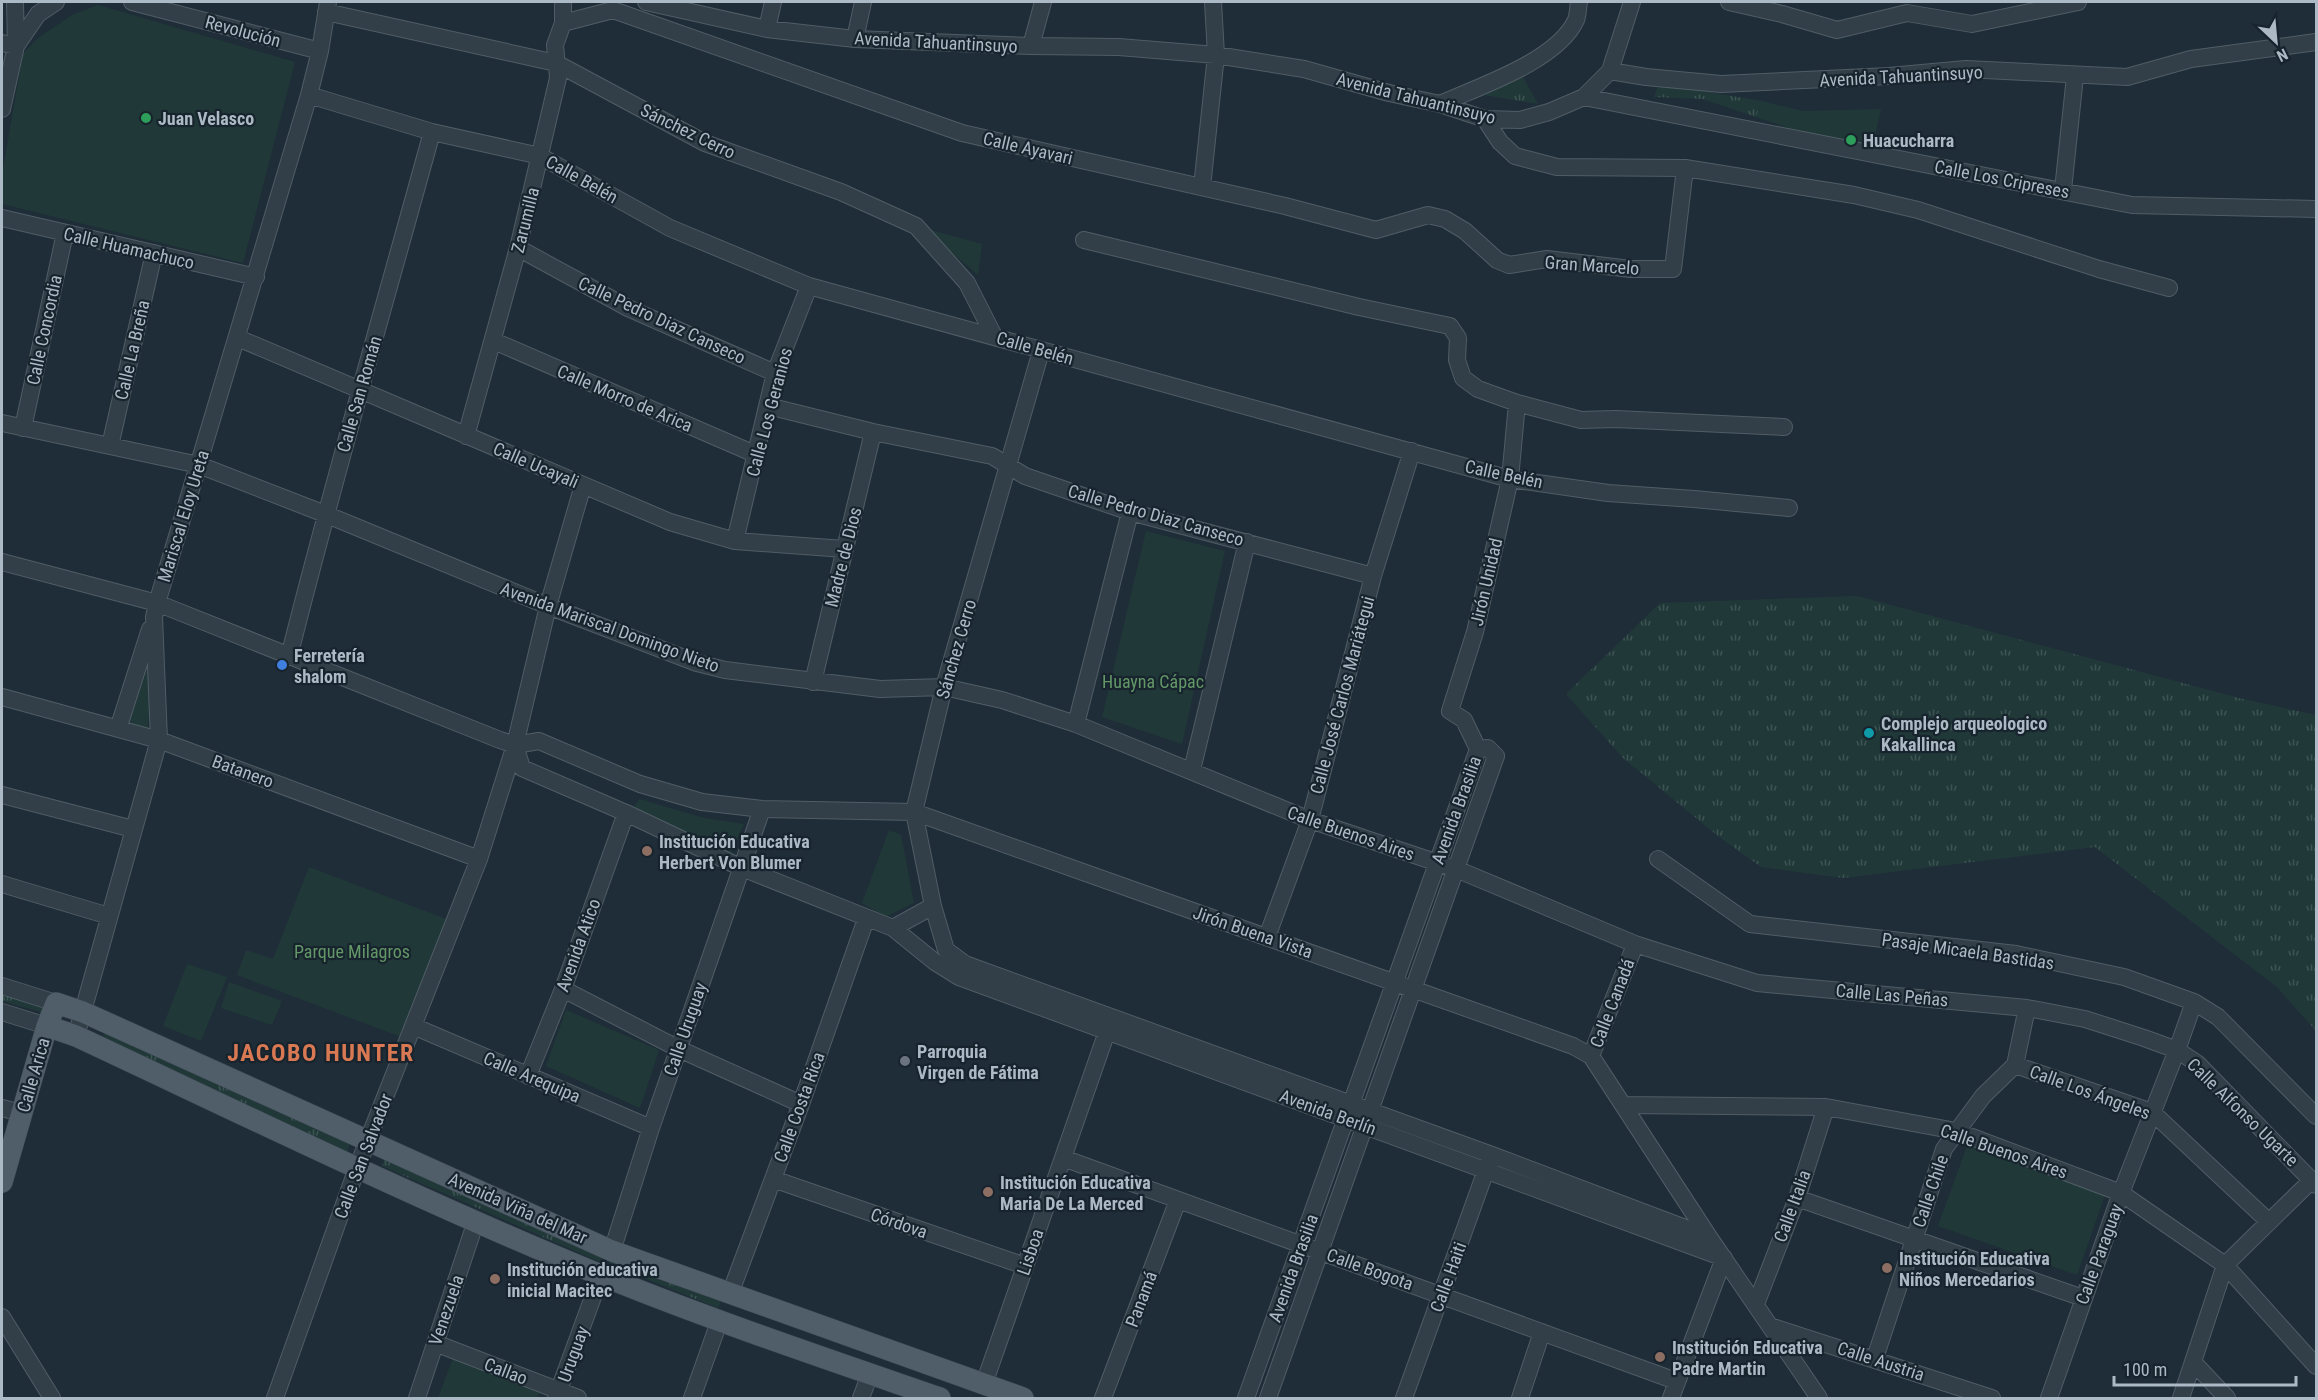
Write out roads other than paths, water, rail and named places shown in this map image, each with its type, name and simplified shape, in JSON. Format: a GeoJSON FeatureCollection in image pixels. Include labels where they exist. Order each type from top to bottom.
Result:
{"type":"FeatureCollection","features":[{"type":"Feature","properties":{"kind":"main road","name":"Avenida Viña del Mar"},"geometry":{"type":"LineString","coordinates":[[56,1003],[83,1012],[612,1251],[1023,1398]]}},
{"type":"Feature","properties":{"kind":"main road","name":"Calle Arica"},"geometry":{"type":"LineString","coordinates":[[2,1182],[11,1111],[56,1003]]}},
{"type":"Feature","properties":{"kind":"main road","name":"Avenida Viña del Mar"},"geometry":{"type":"LineString","coordinates":[[47,1026],[76,1036],[357,1168],[602,1275],[718,1322],[940,1398]]}},
{"type":"Feature","properties":{"kind":"street"},"geometry":{"type":"LineString","coordinates":[[2,109],[15,2]]}},
{"type":"Feature","properties":{"kind":"street"},"geometry":{"type":"LineString","coordinates":[[9,44],[38,14],[56,2]]}},
{"type":"Feature","properties":{"kind":"street","name":"Revolución"},"geometry":{"type":"LineString","coordinates":[[132,2],[320,51]]}},
{"type":"Feature","properties":{"kind":"street","name":"Zarumilla"},"geometry":{"type":"LineString","coordinates":[[466,436],[518,248],[558,78],[555,45],[563,23],[563,2]]}},
{"type":"Feature","properties":{"kind":"street"},"geometry":{"type":"LineString","coordinates":[[767,29],[773,2]]}},
{"type":"Feature","properties":{"kind":"street"},"geometry":{"type":"LineString","coordinates":[[855,39],[863,2]]}},
{"type":"Feature","properties":{"kind":"street"},"geometry":{"type":"LineString","coordinates":[[1031,46],[1043,2]]}},
{"type":"Feature","properties":{"kind":"street"},"geometry":{"type":"LineString","coordinates":[[1202,187],[1216,55],[1213,2]]}},
{"type":"Feature","properties":{"kind":"street"},"geometry":{"type":"LineString","coordinates":[[1440,104],[1533,62],[1555,46],[1576,19],[1579,2]]}},
{"type":"Feature","properties":{"kind":"street"},"geometry":{"type":"LineString","coordinates":[[1611,71],[1632,2]]}},
{"type":"Feature","properties":{"kind":"street"},"geometry":{"type":"LineString","coordinates":[[1729,2],[1837,30],[1907,13],[1972,24],[2078,2]]}},
{"type":"Feature","properties":{"kind":"street","name":"Avenida Tahuantinsuyo"},"geometry":{"type":"LineString","coordinates":[[655,3],[767,29],[855,39],[1119,47],[1216,55],[1304,69],[1389,93],[1440,104],[1485,119],[1520,120],[1549,112],[1584,97],[1611,71],[1646,77],[1721,84],[1889,76],[1966,69],[2127,77],[2191,58],[2316,42]]}},
{"type":"Feature","properties":{"kind":"street"},"geometry":{"type":"LineString","coordinates":[[563,23],[613,6]]}},
{"type":"Feature","properties":{"kind":"street","name":"Calle Ayavari"},"geometry":{"type":"LineString","coordinates":[[613,6],[962,133],[1285,206],[1376,230],[1428,215],[1446,219],[1452,225]]}},
{"type":"Feature","properties":{"kind":"street","name":"Mariscal Eloy Ureta"},"geometry":{"type":"LineString","coordinates":[[76,1036],[159,740],[155,610],[309,94],[320,51],[327,7]]}},
{"type":"Feature","properties":{"kind":"street","name":"Sánchez Cerro"},"geometry":{"type":"LineString","coordinates":[[327,7],[555,63],[705,143],[841,192],[916,226],[967,283],[994,336]]}},
{"type":"Feature","properties":{"kind":"street"},"geometry":{"type":"LineString","coordinates":[[2063,190],[2076,76]]}},
{"type":"Feature","properties":{"kind":"street","name":"Calle Belén"},"geometry":{"type":"LineString","coordinates":[[309,94],[432,132],[540,156],[670,228],[809,286],[1041,351],[1510,479],[1608,493],[1789,508]]}},
{"type":"Feature","properties":{"kind":"street","name":"Calle Los Cripreses"},"geometry":{"type":"LineString","coordinates":[[1584,97],[2132,205],[2316,209]]}},
{"type":"Feature","properties":{"kind":"street"},"geometry":{"type":"LineString","coordinates":[[1485,119],[1500,142],[1515,156],[1557,167],[1685,168],[1854,195],[1918,210],[2099,269],[2169,288]]}},
{"type":"Feature","properties":{"kind":"street","name":"Calle San Román"},"geometry":{"type":"LineString","coordinates":[[289,657],[325,514],[432,132]]}},
{"type":"Feature","properties":{"kind":"street","name":"Gran Marcelo"},"geometry":{"type":"LineString","coordinates":[[1452,225],[1465,231],[1497,260],[1509,265],[1546,259],[1631,269],[1673,269],[1685,168]]}},
{"type":"Feature","properties":{"kind":"street","name":"Calle Huamachuco"},"geometry":{"type":"LineString","coordinates":[[2,218],[255,277]]}},
{"type":"Feature","properties":{"kind":"street","name":"Calle Concordia"},"geometry":{"type":"LineString","coordinates":[[23,428],[65,233]]}},
{"type":"Feature","properties":{"kind":"street"},"geometry":{"type":"LineString","coordinates":[[1084,240],[1450,326],[1458,338],[1456,360],[1463,378],[1478,390],[1517,403],[1581,420],[1616,419],[1784,427]]}},
{"type":"Feature","properties":{"kind":"street","name":"Calle Pedro Diaz Canseco"},"geometry":{"type":"LineString","coordinates":[[518,248],[628,308],[775,373]]}},
{"type":"Feature","properties":{"kind":"street","name":"Calle La Breña"},"geometry":{"type":"LineString","coordinates":[[110,446],[154,253]]}},
{"type":"Feature","properties":{"kind":"street","name":"Calle Los Geranios"},"geometry":{"type":"LineString","coordinates":[[735,541],[775,373],[809,286]]}},
{"type":"Feature","properties":{"kind":"street","name":"Calle Ucayali"},"geometry":{"type":"LineString","coordinates":[[238,338],[670,522],[735,541],[845,549]]}},
{"type":"Feature","properties":{"kind":"street","name":"Calle Morro de Arica"},"geometry":{"type":"LineString","coordinates":[[494,341],[757,455]]}},
{"type":"Feature","properties":{"kind":"street","name":"Sánchez Cerro"},"geometry":{"type":"LineString","coordinates":[[940,956],[933,906],[914,812],[944,687],[1041,351]]}},
{"type":"Feature","properties":{"kind":"street","name":"Jirón Unidad"},"geometry":{"type":"LineString","coordinates":[[1478,749],[1464,720],[1450,711],[1475,632],[1510,479],[1517,403]]}},
{"type":"Feature","properties":{"kind":"street","name":"Calle Pedro Diaz Canseco"},"geometry":{"type":"LineString","coordinates":[[768,406],[873,432],[992,456],[1025,476],[1130,512],[1373,576]]}},
{"type":"Feature","properties":{"kind":"street","name":"Avenida Mariscal Domingo Nieto"},"geometry":{"type":"LineString","coordinates":[[2,423],[199,465],[548,606],[698,663],[725,670],[880,689],[944,687]]}},
{"type":"Feature","properties":{"kind":"street","name":"Madre de Dios"},"geometry":{"type":"LineString","coordinates":[[813,682],[873,432]]}},
{"type":"Feature","properties":{"kind":"street","name":"Calle José Carlos Mariátegui"},"geometry":{"type":"LineString","coordinates":[[1267,937],[1310,820],[1373,576],[1412,451]]}},
{"type":"Feature","properties":{"kind":"street","name":"Calle San Salvador"},"geometry":{"type":"LineString","coordinates":[[275,1398],[357,1168],[479,859],[515,745],[548,606],[583,485]]}},
{"type":"Feature","properties":{"kind":"street"},"geometry":{"type":"LineString","coordinates":[[1076,724],[1130,512]]}},
{"type":"Feature","properties":{"kind":"street"},"geometry":{"type":"LineString","coordinates":[[1192,770],[1247,542]]}},
{"type":"Feature","properties":{"kind":"street"},"geometry":{"type":"LineString","coordinates":[[2,562],[155,610],[289,657],[515,745],[522,768],[626,813],[742,868],[866,919],[893,928],[933,906]]}},
{"type":"Feature","properties":{"kind":"street"},"geometry":{"type":"LineString","coordinates":[[118,729],[155,610]]}},
{"type":"Feature","properties":{"kind":"street","name":"Calle Buenos Aires"},"geometry":{"type":"LineString","coordinates":[[944,687],[1002,700],[1076,724],[1310,820],[1456,869],[1635,944],[1757,983]]}},
{"type":"Feature","properties":{"kind":"street","name":"Batanero"},"geometry":{"type":"LineString","coordinates":[[2,697],[159,740],[479,859]]}},
{"type":"Feature","properties":{"kind":"street","name":"Jirón Buena Vista"},"geometry":{"type":"LineString","coordinates":[[515,745],[540,741],[640,784],[702,802],[762,809],[914,812],[1414,988],[1573,1046],[1591,1056]]}},
{"type":"Feature","properties":{"kind":"street","name":"Avenida Brasilia"},"geometry":{"type":"LineString","coordinates":[[1246,1398],[1478,749],[1488,748],[1496,756],[1268,1398]]}},
{"type":"Feature","properties":{"kind":"street"},"geometry":{"type":"LineString","coordinates":[[2,795],[133,830]]}},
{"type":"Feature","properties":{"kind":"street","name":"Calle Uruguay"},"geometry":{"type":"LineString","coordinates":[[612,1251],[651,1128],[762,809]]}},
{"type":"Feature","properties":{"kind":"street","name":"Avenida Atico"},"geometry":{"type":"LineString","coordinates":[[528,1076],[563,989],[626,813]]}},
{"type":"Feature","properties":{"kind":"street","name":"Pasaje Micaela Bastidas"},"geometry":{"type":"LineString","coordinates":[[1658,859],[1750,924],[2016,954],[2124,977],[2194,1002],[2218,1017],[2316,1116]]}},
{"type":"Feature","properties":{"kind":"street"},"geometry":{"type":"LineString","coordinates":[[2,884],[109,916]]}},
{"type":"Feature","properties":{"kind":"street","name":"Calle Costa Rica"},"geometry":{"type":"LineString","coordinates":[[730,1294],[801,1104],[866,919]]}},
{"type":"Feature","properties":{"kind":"street","name":"Avenida Berlín"},"geometry":{"type":"LineString","coordinates":[[893,928],[940,956],[959,977],[1109,1024],[1489,1162],[1709,1237]]}},
{"type":"Feature","properties":{"kind":"street","name":"Calle Canadá"},"geometry":{"type":"LineString","coordinates":[[1591,1056],[1633,950]]}},
{"type":"Feature","properties":{"kind":"street","name":"Calle Las Peñas"},"geometry":{"type":"LineString","coordinates":[[1757,983],[2027,1008]]}},
{"type":"Feature","properties":{"kind":"street"},"geometry":{"type":"LineString","coordinates":[[2,986],[56,1003]]}},
{"type":"Feature","properties":{"kind":"street"},"geometry":{"type":"LineString","coordinates":[[563,989],[679,1049],[801,1104]]}},
{"type":"Feature","properties":{"kind":"street","name":"Calle Paraguay"},"geometry":{"type":"LineString","coordinates":[[2049,1398],[2121,1193],[2194,1002]]}},
{"type":"Feature","properties":{"kind":"street"},"geometry":{"type":"LineString","coordinates":[[2014,1065],[2027,1008]]}},
{"type":"Feature","properties":{"kind":"street","name":"Calle Alfonso Ugarte"},"geometry":{"type":"LineString","coordinates":[[2027,1008],[2085,1019],[2177,1050],[2198,1064],[2314,1182]]}},
{"type":"Feature","properties":{"kind":"street"},"geometry":{"type":"LineString","coordinates":[[2,1012],[47,1026]]}},
{"type":"Feature","properties":{"kind":"street","name":"Lisboa"},"geometry":{"type":"LineString","coordinates":[[984,1384],[1109,1024]]}},
{"type":"Feature","properties":{"kind":"street","name":"Calle Arequipa"},"geometry":{"type":"LineString","coordinates":[[413,1026],[651,1128]]}},
{"type":"Feature","properties":{"kind":"street"},"geometry":{"type":"LineString","coordinates":[[1591,1056],[1709,1237],[1819,1398]]}},
{"type":"Feature","properties":{"kind":"street","name":"Calle Los Ángeles"},"geometry":{"type":"LineString","coordinates":[[2014,1065],[2152,1112],[2268,1221]]}},
{"type":"Feature","properties":{"kind":"street","name":"Calle Chile"},"geometry":{"type":"LineString","coordinates":[[1875,1358],[1944,1149],[1983,1096],[2014,1065]]}},
{"type":"Feature","properties":{"kind":"street","name":"Calle Buenos Aires"},"geometry":{"type":"LineString","coordinates":[[1623,1105],[1826,1107],[1956,1131],[2121,1193],[2225,1265],[2316,1366]]}},
{"type":"Feature","properties":{"kind":"street","name":"Calle Italia"},"geometry":{"type":"LineString","coordinates":[[1756,1304],[1797,1198],[1826,1107]]}},
{"type":"Feature","properties":{"kind":"street","name":"Calle Bogota"},"geometry":{"type":"LineString","coordinates":[[1063,1158],[1676,1381]]}},
{"type":"Feature","properties":{"kind":"street","name":"Avenida Berlín"},"geometry":{"type":"LineString","coordinates":[[1489,1162],[1724,1258]]}},
{"type":"Feature","properties":{"kind":"street","name":"Calle Haiti"},"geometry":{"type":"LineString","coordinates":[[1404,1398],[1489,1162]]}},
{"type":"Feature","properties":{"kind":"street","name":"Córdova"},"geometry":{"type":"LineString","coordinates":[[773,1179],[1025,1266]]}},
{"type":"Feature","properties":{"kind":"street"},"geometry":{"type":"LineString","coordinates":[[2181,1398],[2225,1265],[2268,1221],[2314,1182]]}},
{"type":"Feature","properties":{"kind":"street"},"geometry":{"type":"LineString","coordinates":[[1797,1198],[2083,1298]]}},
{"type":"Feature","properties":{"kind":"street","name":"Panamá"},"geometry":{"type":"LineString","coordinates":[[1103,1398],[1178,1200]]}},
{"type":"Feature","properties":{"kind":"street","name":"Venezuela"},"geometry":{"type":"LineString","coordinates":[[417,1398],[476,1221]]}},
{"type":"Feature","properties":{"kind":"street"},"geometry":{"type":"LineString","coordinates":[[1671,1398],[1724,1258]]}},
{"type":"Feature","properties":{"kind":"street","name":"Uruguay"},"geometry":{"type":"LineString","coordinates":[[557,1395],[602,1275]]}},
{"type":"Feature","properties":{"kind":"street"},"geometry":{"type":"LineString","coordinates":[[2,1317],[52,1398]]}},
{"type":"Feature","properties":{"kind":"street"},"geometry":{"type":"LineString","coordinates":[[692,1398],[718,1322]]}},
{"type":"Feature","properties":{"kind":"street","name":"Calle Austria"},"geometry":{"type":"LineString","coordinates":[[1770,1326],[1875,1358],[1992,1398]]}},
{"type":"Feature","properties":{"kind":"street"},"geometry":{"type":"LineString","coordinates":[[1521,1398],[1542,1332]]}},
{"type":"Feature","properties":{"kind":"street"},"geometry":{"type":"LineString","coordinates":[[2,1350],[16,1340]]}},
{"type":"Feature","properties":{"kind":"street","name":"Callao"},"geometry":{"type":"LineString","coordinates":[[435,1343],[557,1395],[578,1398]]}},
{"type":"Feature","properties":{"kind":"street"},"geometry":{"type":"LineString","coordinates":[[2193,1362],[2227,1398]]}},
{"type":"Feature","properties":{"kind":"street"},"geometry":{"type":"LineString","coordinates":[[861,1398],[870,1374]]}},
{"type":"Feature","properties":{"kind":"place","name":"Juan Velasco"},"geometry":{"type":"Point","coordinates":[146,118]}},
{"type":"Feature","properties":{"kind":"place","name":"Huacucharra"},"geometry":{"type":"Point","coordinates":[1851,140]}},
{"type":"Feature","properties":{"kind":"place","name":"Ferretería shalom"},"geometry":{"type":"Point","coordinates":[282,665]}},
{"type":"Feature","properties":{"kind":"place","name":"Complejo arqueologico Kakallinca"},"geometry":{"type":"Point","coordinates":[1869,733]}},
{"type":"Feature","properties":{"kind":"place","name":"Institución Educativa Herbert Von Blumer"},"geometry":{"type":"Point","coordinates":[647,851]}},
{"type":"Feature","properties":{"kind":"place","name":"Parroquia Virgen de Fátima"},"geometry":{"type":"Point","coordinates":[905,1061]}},
{"type":"Feature","properties":{"kind":"place","name":"Institución Educativa Maria De La Merced"},"geometry":{"type":"Point","coordinates":[988,1192]}},
{"type":"Feature","properties":{"kind":"place","name":"Institución Educativa Niños Mercedarios"},"geometry":{"type":"Point","coordinates":[1887,1268]}},
{"type":"Feature","properties":{"kind":"place","name":"Institución educativa inicial Macitec"},"geometry":{"type":"Point","coordinates":[495,1279]}},
{"type":"Feature","properties":{"kind":"place","name":"Institución Educativa Padre Martin"},"geometry":{"type":"Point","coordinates":[1660,1357]}},
{"type":"Feature","properties":{"kind":"district","name":"JACOBO HUNTER"},"geometry":{"type":"Point","coordinates":[321,1053]}},
{"type":"Feature","properties":{"kind":"park label","name":"Huayna Cápac"},"geometry":{"type":"Point","coordinates":[1153,681]}},
{"type":"Feature","properties":{"kind":"park label","name":"Parque Milagros"},"geometry":{"type":"Point","coordinates":[352,951]}}]}
